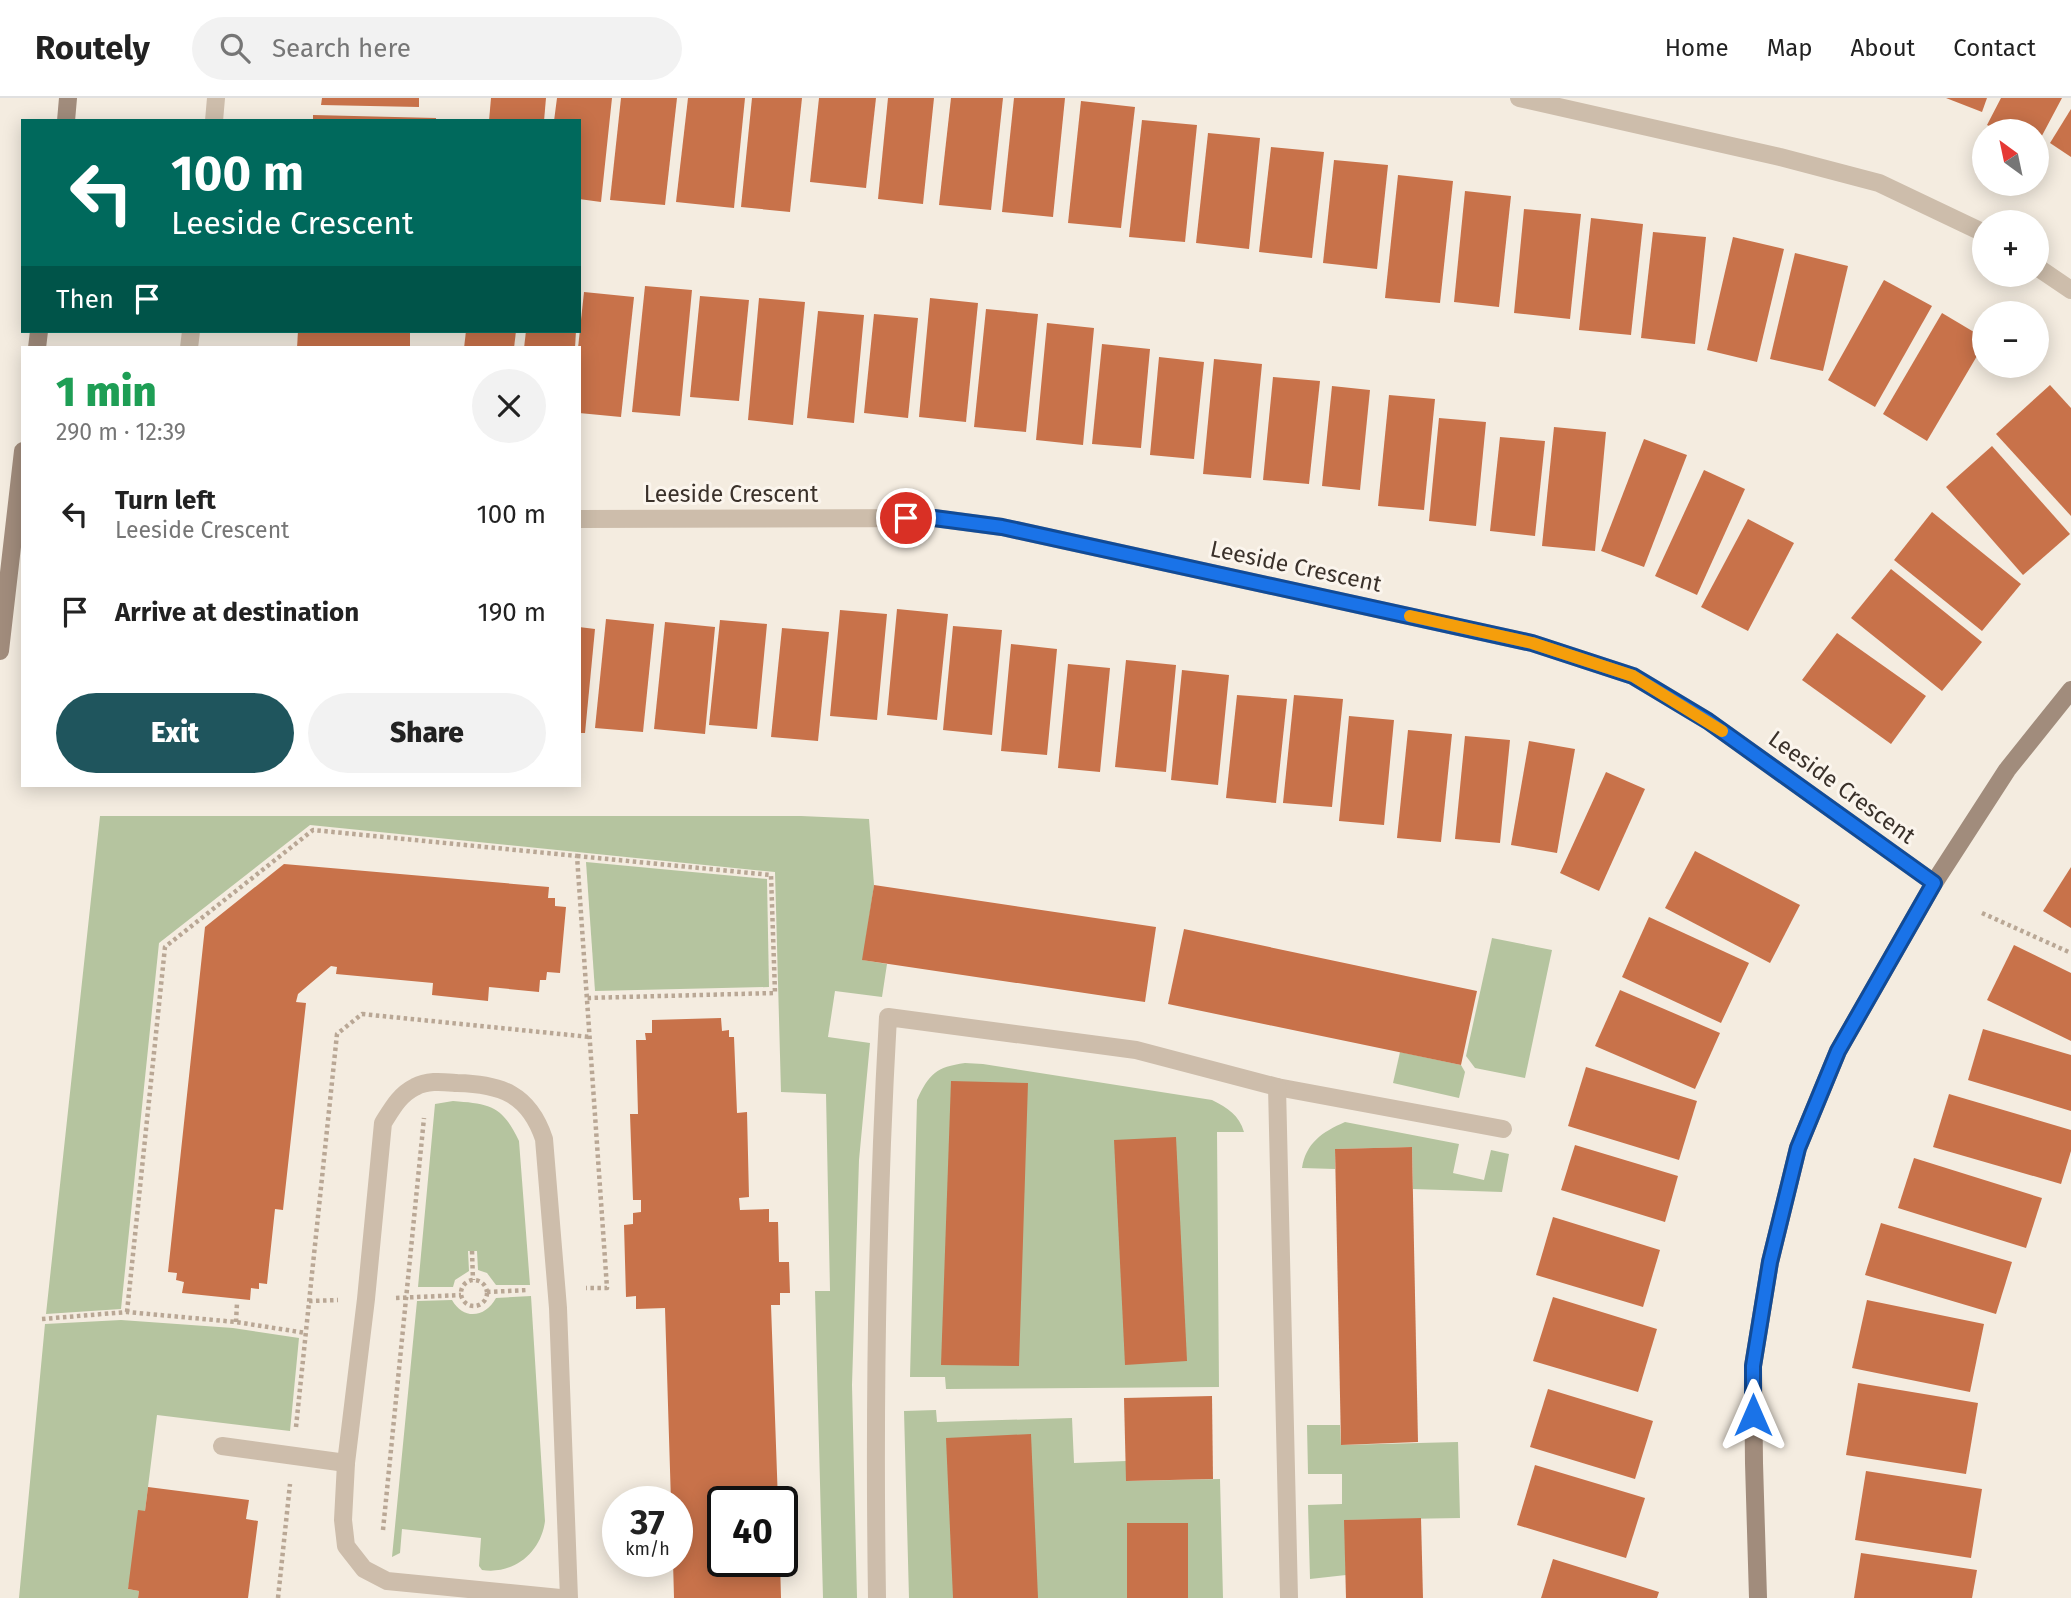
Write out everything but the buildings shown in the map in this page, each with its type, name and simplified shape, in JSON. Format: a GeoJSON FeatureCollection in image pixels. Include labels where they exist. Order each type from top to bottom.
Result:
{"type":"FeatureCollection","features":[{"type":"Feature","properties":{"kind":"street"},"geometry":{"type":"LineString","coordinates":[[66,119],[68,98]]}},
{"type":"Feature","properties":{"kind":"street"},"geometry":{"type":"LineString","coordinates":[[214,119],[216,98]]}},
{"type":"Feature","properties":{"kind":"street"},"geometry":{"type":"LineString","coordinates":[[1518,98],[1780,157],[1879,183],[1972,227]]}},
{"type":"Feature","properties":{"kind":"street"},"geometry":{"type":"LineString","coordinates":[[2049,275],[2071,290]]}},
{"type":"Feature","properties":{"kind":"street"},"geometry":{"type":"LineString","coordinates":[[1,646],[21,469]]}},
{"type":"Feature","properties":{"kind":"street","name":"Leeside Crescent"},"geometry":{"type":"LineString","coordinates":[[581,519],[934,518],[1002,527],[1532,643],[1633,676],[1708,721],[1934,883]]}},
{"type":"Feature","properties":{"kind":"street"},"geometry":{"type":"LineString","coordinates":[[1758,1598],[1753,1366],[1770,1262],[1798,1148],[1838,1051],[1934,883],[2007,770],[2071,690]]}},
{"type":"Feature","properties":{"kind":"street"},"geometry":{"type":"LineString","coordinates":[[877,1598],[875,1449],[880,1159],[888,1017],[1136,1050],[1277,1087],[1503,1129]]}},
{"type":"Feature","properties":{"kind":"street"},"geometry":{"type":"LineString","coordinates":[[560,1598],[387,1581],[364,1569],[346,1546],[343,1520],[346,1463],[366,1299],[383,1123],[396,1101],[415,1087],[432,1082],[486,1084],[506,1091],[533,1114],[544,1139],[556,1289],[569,1598]]}},
{"type":"Feature","properties":{"kind":"street"},"geometry":{"type":"LineString","coordinates":[[1277,1087],[1289,1598]]}},
{"type":"Feature","properties":{"kind":"street"},"geometry":{"type":"LineString","coordinates":[[222,1446],[346,1463]]}},
{"type":"Feature","properties":{"kind":"path"},"geometry":{"type":"LineString","coordinates":[[127,1312],[165,947],[313,830],[771,875],[775,993],[587,998]]}},
{"type":"Feature","properties":{"kind":"path"},"geometry":{"type":"LineString","coordinates":[[487,1292],[607,1288],[577,856]]}},
{"type":"Feature","properties":{"kind":"path"},"geometry":{"type":"LineString","coordinates":[[1982,913],[2071,953]]}},
{"type":"Feature","properties":{"kind":"path"},"geometry":{"type":"LineString","coordinates":[[383,1530],[424,1118]]}},
{"type":"Feature","properties":{"kind":"path"},"geometry":{"type":"LineString","coordinates":[[472,1251],[473,1280]]}},
{"type":"Feature","properties":{"kind":"path"},"geometry":{"type":"LineString","coordinates":[[473,1280],[482,1282],[487,1292],[484,1301],[475,1306],[466,1303],[461,1294],[464,1285],[473,1280]]}},
{"type":"Feature","properties":{"kind":"path"},"geometry":{"type":"LineString","coordinates":[[366,1299],[461,1294]]}},
{"type":"Feature","properties":{"kind":"path"},"geometry":{"type":"LineString","coordinates":[[236,1322],[237,1303]]}},
{"type":"Feature","properties":{"kind":"path"},"geometry":{"type":"LineString","coordinates":[[42,1319],[127,1312],[236,1322],[306,1333]]}},
{"type":"Feature","properties":{"kind":"green space"},"geometry":{"type":"Polygon","coordinates":[[[100,816],[801,816],[869,819],[874,885],[863,960],[887,964],[882,997],[835,991],[828,1037],[870,1043],[859,1160],[852,1385],[857,1598],[823,1598],[815,1291],[830,1291],[826,1094],[781,1092],[775,872],[310,825],[159,943],[121,1309],[46,1314],[100,816]]]}},
{"type":"Feature","properties":{"kind":"green space"},"geometry":{"type":"Polygon","coordinates":[[[586,862],[767,879],[769,987],[595,991],[586,862]]]}},
{"type":"Feature","properties":{"kind":"green space"},"geometry":{"type":"Polygon","coordinates":[[[1492,938],[1552,950],[1525,1078],[1475,1068],[1466,1056],[1492,938]]]}},
{"type":"Feature","properties":{"kind":"green space"},"geometry":{"type":"Polygon","coordinates":[[[1400,1052],[1461,1065],[1465,1072],[1459,1098],[1393,1083],[1400,1052]]]}},
{"type":"Feature","properties":{"kind":"green space"},"geometry":{"type":"Polygon","coordinates":[[[965,1063],[1212,1100],[1236,1117],[1244,1132],[1217,1132],[1219,1387],[946,1389],[945,1377],[910,1377],[917,1100],[925,1084],[935,1073],[965,1063]]]}},
{"type":"Feature","properties":{"kind":"green space"},"geometry":{"type":"Polygon","coordinates":[[[453,1101],[477,1103],[494,1109],[507,1120],[519,1141],[530,1285],[496,1285],[487,1273],[478,1270],[477,1251],[468,1251],[469,1271],[455,1280],[453,1287],[418,1287],[435,1104],[453,1101]]]}},
{"type":"Feature","properties":{"kind":"green space"},"geometry":{"type":"Polygon","coordinates":[[[1345,1122],[1459,1144],[1453,1173],[1484,1180],[1491,1150],[1509,1154],[1502,1192],[1413,1189],[1412,1147],[1335,1149],[1335,1169],[1302,1168],[1307,1152],[1316,1139],[1345,1122]]]}},
{"type":"Feature","properties":{"kind":"green space"},"geometry":{"type":"Polygon","coordinates":[[[531,1296],[545,1521],[538,1543],[515,1565],[493,1571],[482,1570],[479,1566],[481,1538],[402,1529],[400,1553],[392,1557],[417,1301],[452,1300],[463,1311],[475,1314],[487,1309],[496,1298],[531,1296]]]}},
{"type":"Feature","properties":{"kind":"green space"},"geometry":{"type":"Polygon","coordinates":[[[121,1320],[233,1328],[299,1338],[290,1431],[157,1415],[145,1511],[128,1589],[139,1591],[138,1598],[19,1598],[45,1324],[121,1320]]]}},
{"type":"Feature","properties":{"kind":"green space"},"geometry":{"type":"Polygon","coordinates":[[[936,1410],[937,1422],[1072,1418],[1074,1463],[1126,1461],[1127,1481],[1220,1479],[1223,1598],[909,1598],[904,1411],[936,1410]]]}},
{"type":"Feature","properties":{"kind":"green space"},"geometry":{"type":"Polygon","coordinates":[[[1307,1425],[1340,1425],[1341,1445],[1458,1442],[1460,1518],[1345,1520],[1346,1575],[1310,1579],[1308,1505],[1342,1504],[1342,1474],[1308,1474],[1307,1425]]]}},
{"type":"Feature","properties":{"kind":"slow traffic"},"geometry":{"type":"LineString","coordinates":[[1410,616],[1532,643],[1633,676],[1722,731]]}},
{"type":"Feature","properties":{"kind":"route"},"geometry":{"type":"LineString","coordinates":[[906,518],[934,518],[1002,527],[1532,643],[1633,676],[1708,721],[1934,883],[1838,1051],[1798,1148],[1770,1262],[1753,1366],[1753,1415]]}}]}
